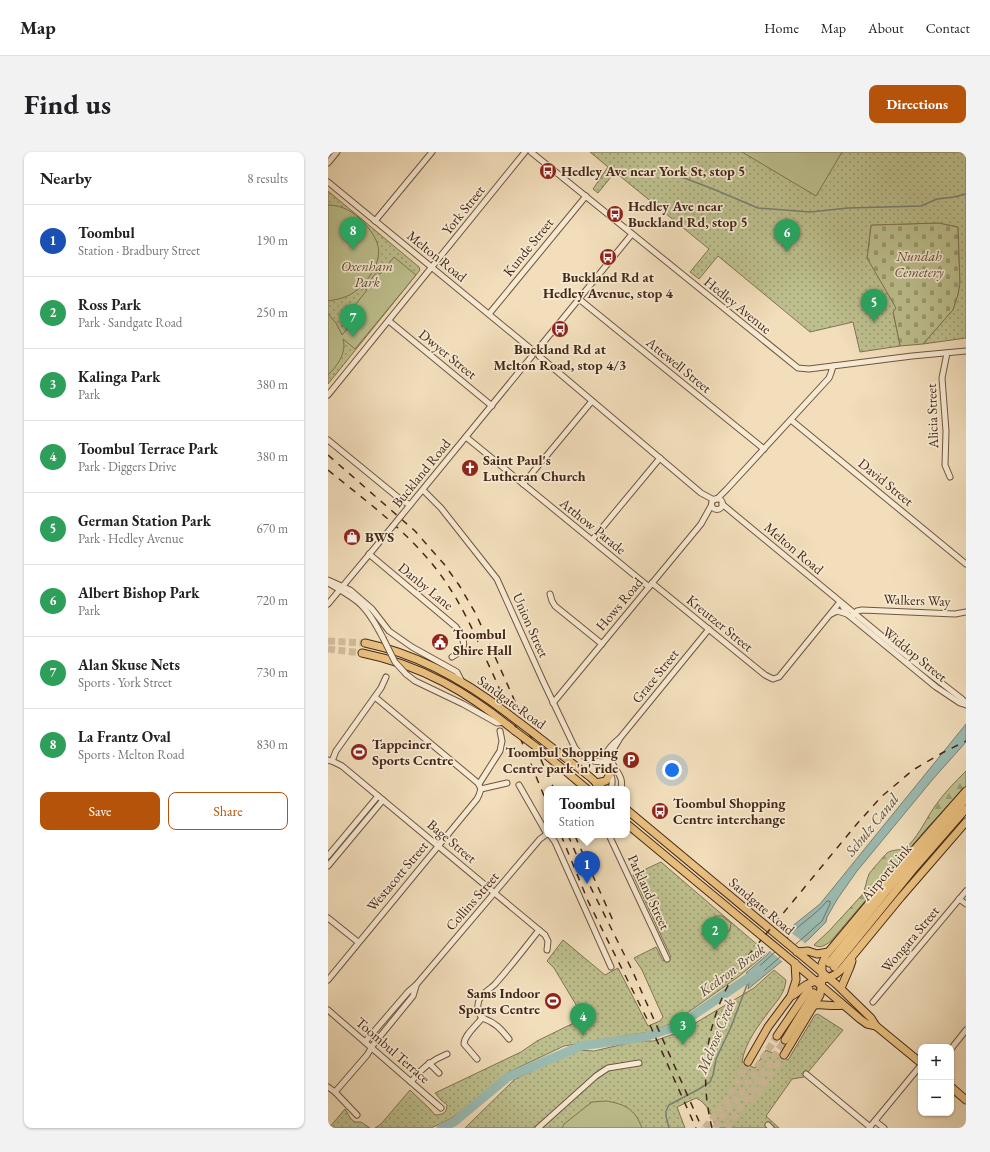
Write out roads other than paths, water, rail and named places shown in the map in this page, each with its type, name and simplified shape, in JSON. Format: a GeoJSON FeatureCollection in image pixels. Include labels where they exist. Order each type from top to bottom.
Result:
{"type":"FeatureCollection","features":[{"type":"Feature","properties":{"kind":"highway","name":"Sandgate Road"},"geometry":{"type":"LineString","coordinates":[[365,643],[394,650],[416,658],[438,668],[462,682],[507,712],[600,786]]}},
{"type":"Feature","properties":{"kind":"highway","name":"Sandgate Road"},"geometry":{"type":"LineString","coordinates":[[362,653],[401,662],[434,677],[480,704],[539,749],[583,786]]}},
{"type":"Feature","properties":{"kind":"highway"},"geometry":{"type":"LineString","coordinates":[[596,783],[606,781],[610,774]]}},
{"type":"Feature","properties":{"kind":"highway"},"geometry":{"type":"LineString","coordinates":[[784,1055],[820,995],[823,961],[828,952],[911,853],[966,791]]}},
{"type":"Feature","properties":{"kind":"highway","name":"Airport Link"},"geometry":{"type":"LineString","coordinates":[[966,799],[890,888],[831,965],[966,809]]}},
{"type":"Feature","properties":{"kind":"highway","name":"Sandgate Road"},"geometry":{"type":"LineString","coordinates":[[630,812],[797,952],[843,1005],[867,1024],[876,1026]]}},
{"type":"Feature","properties":{"kind":"highway"},"geometry":{"type":"LineString","coordinates":[[791,996],[796,995],[805,986],[839,972],[966,822]]}},
{"type":"Feature","properties":{"kind":"highway","name":"Sandgate Road"},"geometry":{"type":"LineString","coordinates":[[630,826],[793,962],[840,988],[871,1018],[876,1026],[918,1061]]}},
{"type":"Feature","properties":{"kind":"highway"},"geometry":{"type":"LineString","coordinates":[[797,952],[808,951],[817,954],[828,952]]}},
{"type":"Feature","properties":{"kind":"highway"},"geometry":{"type":"LineString","coordinates":[[840,988],[850,967],[852,958]]}},
{"type":"Feature","properties":{"kind":"highway"},"geometry":{"type":"LineString","coordinates":[[748,1062],[768,1027],[791,996],[796,983],[793,962]]}},
{"type":"Feature","properties":{"kind":"highway"},"geometry":{"type":"LineString","coordinates":[[777,1036],[812,991],[785,1040]]}},
{"type":"Feature","properties":{"kind":"highway"},"geometry":{"type":"LineString","coordinates":[[815,1005],[822,1004],[834,1007],[843,1005]]}},
{"type":"Feature","properties":{"kind":"highway"},"geometry":{"type":"LineString","coordinates":[[954,1090],[966,1100]]}},
{"type":"Feature","properties":{"kind":"street"},"geometry":{"type":"LineString","coordinates":[[328,163],[337,152]]}},
{"type":"Feature","properties":{"kind":"street"},"geometry":{"type":"LineString","coordinates":[[375,221],[432,152]]}},
{"type":"Feature","properties":{"kind":"street","name":"York Street"},"geometry":{"type":"LineString","coordinates":[[328,395],[525,152]]}},
{"type":"Feature","properties":{"kind":"street","name":"Hedley Avenue"},"geometry":{"type":"LineString","coordinates":[[532,152],[794,366],[804,369],[966,352]]}},
{"type":"Feature","properties":{"kind":"street","name":"Melton Road"},"geometry":{"type":"LineString","coordinates":[[328,182],[531,349]]}},
{"type":"Feature","properties":{"kind":"street","name":"Kunde Street"},"geometry":{"type":"LineString","coordinates":[[489,314],[586,196]]}},
{"type":"Feature","properties":{"kind":"street"},"geometry":{"type":"LineString","coordinates":[[538,349],[632,234]]}},
{"type":"Feature","properties":{"kind":"street","name":"Attewell Street"},"geometry":{"type":"LineString","coordinates":[[579,299],[764,449]]}},
{"type":"Feature","properties":{"kind":"street","name":"Dwyer Street"},"geometry":{"type":"LineString","coordinates":[[389,321],[492,406]]}},
{"type":"Feature","properties":{"kind":"street"},"geometry":{"type":"LineString","coordinates":[[531,349],[538,349],[540,351],[539,356],[536,358],[532,356],[530,352],[531,349]]}},
{"type":"Feature","properties":{"kind":"street","name":"Alicia Street"},"geometry":{"type":"LineString","coordinates":[[946,353],[942,378],[946,431],[945,465],[950,477]]}},
{"type":"Feature","properties":{"kind":"street","name":"Buckland Road"},"geometry":{"type":"LineString","coordinates":[[328,604],[532,356]]}},
{"type":"Feature","properties":{"kind":"street","name":"Melton Road"},"geometry":{"type":"LineString","coordinates":[[539,356],[701,493],[704,498],[730,510],[840,602],[853,616]]}},
{"type":"Feature","properties":{"kind":"street","name":"Hows Road"},"geometry":{"type":"LineString","coordinates":[[553,703],[704,520],[727,489],[828,378],[833,366]]}},
{"type":"Feature","properties":{"kind":"street"},"geometry":{"type":"LineString","coordinates":[[524,484],[592,401]]}},
{"type":"Feature","properties":{"kind":"street","name":"David Street"},"geometry":{"type":"LineString","coordinates":[[791,420],[966,564]]}},
{"type":"Feature","properties":{"kind":"street","name":"Atthow Parade"},"geometry":{"type":"LineString","coordinates":[[466,437],[592,540],[650,585]]}},
{"type":"Feature","properties":{"kind":"street"},"geometry":{"type":"LineString","coordinates":[[328,440],[400,499],[410,505]]}},
{"type":"Feature","properties":{"kind":"street"},"geometry":{"type":"LineString","coordinates":[[592,540],[660,458]]}},
{"type":"Feature","properties":{"kind":"street","name":"Union Street"},"geometry":{"type":"LineString","coordinates":[[422,490],[441,508],[497,579],[571,742],[579,753],[590,761],[609,761]]}},
{"type":"Feature","properties":{"kind":"street","name":"Danby Lane"},"geometry":{"type":"LineString","coordinates":[[369,554],[456,627],[464,642],[460,651],[452,657]]}},
{"type":"Feature","properties":{"kind":"street","name":"Sandgate Road"},"geometry":{"type":"LineString","coordinates":[[328,580],[354,598],[368,611],[395,662],[415,682],[463,704],[497,723],[504,722]]}},
{"type":"Feature","properties":{"kind":"street","name":"Sandgate Road"},"geometry":{"type":"LineString","coordinates":[[328,583],[350,590],[367,605],[389,631],[412,647],[457,672],[462,682]]}},
{"type":"Feature","properties":{"kind":"street","name":"Kreutzer Street"},"geometry":{"type":"LineString","coordinates":[[650,585],[709,629],[765,676],[773,679],[779,677],[831,614]]}},
{"type":"Feature","properties":{"kind":"street"},"geometry":{"type":"LineString","coordinates":[[550,594],[552,601],[556,606],[602,644]]}},
{"type":"Feature","properties":{"kind":"street"},"geometry":{"type":"LineString","coordinates":[[831,614],[840,602]]}},
{"type":"Feature","properties":{"kind":"street","name":"Melton Road"},"geometry":{"type":"LineString","coordinates":[[840,602],[847,614],[853,616]]}},
{"type":"Feature","properties":{"kind":"street","name":"Walkers Way"},"geometry":{"type":"LineString","coordinates":[[853,616],[859,610],[955,614],[966,612]]}},
{"type":"Feature","properties":{"kind":"street"},"geometry":{"type":"LineString","coordinates":[[831,614],[837,611],[847,614]]}},
{"type":"Feature","properties":{"kind":"street","name":"Walkers Way"},"geometry":{"type":"LineString","coordinates":[[860,618],[866,611]]}},
{"type":"Feature","properties":{"kind":"street","name":"Widdop Street"},"geometry":{"type":"LineString","coordinates":[[853,616],[860,618],[962,699],[966,704]]}},
{"type":"Feature","properties":{"kind":"street","name":"Widdop Street"},"geometry":{"type":"LineString","coordinates":[[853,616],[936,687],[960,703],[966,704]]}},
{"type":"Feature","properties":{"kind":"street","name":"Grace Street"},"geometry":{"type":"LineString","coordinates":[[609,761],[606,753],[609,748],[620,738],[709,629]]}},
{"type":"Feature","properties":{"kind":"street"},"geometry":{"type":"LineString","coordinates":[[330,760],[374,697],[386,677]]}},
{"type":"Feature","properties":{"kind":"street"},"geometry":{"type":"LineString","coordinates":[[374,697],[479,784],[481,789],[507,784]]}},
{"type":"Feature","properties":{"kind":"street"},"geometry":{"type":"LineString","coordinates":[[479,784],[500,751],[502,741],[500,731]]}},
{"type":"Feature","properties":{"kind":"street","name":"Bage Street"},"geometry":{"type":"LineString","coordinates":[[330,760],[342,766],[539,930],[547,938],[547,950]]}},
{"type":"Feature","properties":{"kind":"street"},"geometry":{"type":"LineString","coordinates":[[609,761],[612,780],[611,786]]}},
{"type":"Feature","properties":{"kind":"street"},"geometry":{"type":"LineString","coordinates":[[609,761],[622,778],[622,786]]}},
{"type":"Feature","properties":{"kind":"street"},"geometry":{"type":"LineString","coordinates":[[519,785],[544,827]]}},
{"type":"Feature","properties":{"kind":"street","name":"Westacott Street"},"geometry":{"type":"LineString","coordinates":[[328,980],[479,795],[481,789]]}},
{"type":"Feature","properties":{"kind":"street"},"geometry":{"type":"LineString","coordinates":[[328,856],[378,796]]}},
{"type":"Feature","properties":{"kind":"street"},"geometry":{"type":"LineString","coordinates":[[328,866],[383,800]]}},
{"type":"Feature","properties":{"kind":"street","name":"Collins Street"},"geometry":{"type":"LineString","coordinates":[[366,1042],[540,839],[544,836]]}},
{"type":"Feature","properties":{"kind":"street"},"geometry":{"type":"LineString","coordinates":[[552,838],[555,842],[611,967]]}},
{"type":"Feature","properties":{"kind":"street","name":"Parkland Street"},"geometry":{"type":"LineString","coordinates":[[611,838],[667,958]]}},
{"type":"Feature","properties":{"kind":"street","name":"Wongara Street"},"geometry":{"type":"LineString","coordinates":[[873,1002],[966,891]]}},
{"type":"Feature","properties":{"kind":"street"},"geometry":{"type":"LineString","coordinates":[[959,899],[966,904]]}},
{"type":"Feature","properties":{"kind":"street"},"geometry":{"type":"LineString","coordinates":[[328,918],[358,942]]}},
{"type":"Feature","properties":{"kind":"street"},"geometry":{"type":"LineString","coordinates":[[509,1038],[490,1020],[482,1018],[478,1008],[479,1001],[483,994],[496,984],[539,930]]}},
{"type":"Feature","properties":{"kind":"street","name":"Collins Street"},"geometry":{"type":"LineString","coordinates":[[335,1092],[413,996],[416,985]]}},
{"type":"Feature","properties":{"kind":"street","name":"Toombul Terrace"},"geometry":{"type":"LineString","coordinates":[[328,1010],[441,1108]]}},
{"type":"Feature","properties":{"kind":"street"},"geometry":{"type":"LineString","coordinates":[[477,1059],[464,1044],[464,1042],[482,1018]]}},
{"type":"Feature","properties":{"kind":"street"},"geometry":{"type":"LineString","coordinates":[[954,1044],[966,1030]]}},
{"type":"Feature","properties":{"kind":"street"},"geometry":{"type":"LineString","coordinates":[[411,1082],[429,1063],[447,1054]]}},
{"type":"Feature","properties":{"kind":"street"},"geometry":{"type":"LineString","coordinates":[[538,1128],[596,1076],[608,1068],[639,1062]]}},
{"type":"Feature","properties":{"kind":"street"},"geometry":{"type":"LineString","coordinates":[[429,1063],[439,1073]]}},
{"type":"Feature","properties":{"kind":"street"},"geometry":{"type":"LineString","coordinates":[[806,1074],[869,1127],[918,1068]]}},
{"type":"Feature","properties":{"kind":"street"},"geometry":{"type":"LineString","coordinates":[[328,1087],[335,1092],[357,1115]]}},
{"type":"Feature","properties":{"kind":"street"},"geometry":{"type":"LineString","coordinates":[[875,1121],[884,1128]]}},
{"type":"Feature","properties":{"kind":"water"},"geometry":{"type":"Polygon","coordinates":[[[966,724],[966,742],[933,779],[857,871],[838,898],[827,917],[826,922],[809,939],[748,989],[750,977],[746,973],[767,955],[790,928],[820,904],[966,724]]]}},
{"type":"Feature","properties":{"kind":"waterway"},"geometry":{"type":"LineString","coordinates":[[674,174],[758,208],[810,212],[848,208],[921,206],[937,199],[966,194]]}},
{"type":"Feature","properties":{"kind":"waterway","name":"Kedron Brook"},"geometry":{"type":"LineString","coordinates":[[441,1128],[454,1122],[508,1077],[581,1046],[644,1037],[676,1027],[760,970]]}},
{"type":"Feature","properties":{"kind":"waterway","name":"Melrose Creek"},"geometry":{"type":"LineString","coordinates":[[669,1128],[666,1116],[666,1111],[669,1105],[710,1082],[716,1059],[731,1027],[750,977]]}},
{"type":"Feature","properties":{"kind":"tunnel"},"geometry":{"type":"LineString","coordinates":[[328,641],[365,643]]}},
{"type":"Feature","properties":{"kind":"tunnel"},"geometry":{"type":"LineString","coordinates":[[328,649],[362,653]]}},
{"type":"Feature","properties":{"kind":"tunnel"},"geometry":{"type":"LineString","coordinates":[[814,993],[834,967]]}},
{"type":"Feature","properties":{"kind":"tunnel"},"geometry":{"type":"LineString","coordinates":[[715,1128],[740,1094],[777,1036]]}},
{"type":"Feature","properties":{"kind":"tunnel"},"geometry":{"type":"LineString","coordinates":[[727,1128],[785,1040]]}},
{"type":"Feature","properties":{"kind":"tunnel"},"geometry":{"type":"LineString","coordinates":[[750,1102],[774,1071],[784,1055]]}},
{"type":"Feature","properties":{"kind":"tunnel"},"geometry":{"type":"LineString","coordinates":[[705,1128],[726,1102],[748,1062]]}},
{"type":"Feature","properties":{"kind":"railway"},"geometry":{"type":"LineString","coordinates":[[328,455],[415,531],[444,564],[459,585],[476,614],[553,786]]}},
{"type":"Feature","properties":{"kind":"railway"},"geometry":{"type":"LineString","coordinates":[[328,470],[386,517],[413,542],[437,570],[451,590],[469,622],[509,710],[544,796]]}},
{"type":"Feature","properties":{"kind":"railway"},"geometry":{"type":"LineString","coordinates":[[712,1128],[706,1086],[708,1045],[712,1025],[719,1006],[727,987],[738,968],[856,825],[881,797],[913,770],[966,741]]}},
{"type":"Feature","properties":{"kind":"railway"},"geometry":{"type":"LineString","coordinates":[[562,838],[588,901],[650,1025],[696,1128]]}},
{"type":"Feature","properties":{"kind":"railway"},"geometry":{"type":"LineString","coordinates":[[569,838],[588,882],[632,970],[702,1128]]}},
{"type":"Feature","properties":{"kind":"railway"},"geometry":{"type":"LineString","coordinates":[[576,838],[615,925]]}},
{"type":"Feature","properties":{"kind":"place","name":"Hedley Ave near York St, stop 5"},"geometry":{"type":"Point","coordinates":[548,171]}},
{"type":"Feature","properties":{"kind":"place","name":"Hedley Ave near Buckland Rd, stop 5"},"geometry":{"type":"Point","coordinates":[615,214]}},
{"type":"Feature","properties":{"kind":"place","name":"La Frantz Oval"},"geometry":{"type":"Point","coordinates":[353,250]}},
{"type":"Feature","properties":{"kind":"place","name":"Albert Bishop Park"},"geometry":{"type":"Point","coordinates":[787,252]}},
{"type":"Feature","properties":{"kind":"place","name":"Buckland Rd at Hedley Avenue, stop 4"},"geometry":{"type":"Point","coordinates":[608,257]}},
{"type":"Feature","properties":{"kind":"place","name":"German Station Park"},"geometry":{"type":"Point","coordinates":[874,322]}},
{"type":"Feature","properties":{"kind":"place","name":"Buckland Rd at Melton Road, stop 4/3"},"geometry":{"type":"Point","coordinates":[560,329]}},
{"type":"Feature","properties":{"kind":"place","name":"Alan Skuse Nets"},"geometry":{"type":"Point","coordinates":[353,337]}},
{"type":"Feature","properties":{"kind":"place","name":"Saint Paul's Lutheran Church"},"geometry":{"type":"Point","coordinates":[470,468]}},
{"type":"Feature","properties":{"kind":"place","name":"BWS"},"geometry":{"type":"Point","coordinates":[352,537]}},
{"type":"Feature","properties":{"kind":"place","name":"Toombul Shire Hall"},"geometry":{"type":"Point","coordinates":[440,642]}},
{"type":"Feature","properties":{"kind":"place","name":"Tappeiner Sports Centre"},"geometry":{"type":"Point","coordinates":[359,752]}},
{"type":"Feature","properties":{"kind":"place","name":"Toombul Shopping Centre park 'n' ride"},"geometry":{"type":"Point","coordinates":[631,760]}},
{"type":"Feature","properties":{"kind":"place","name":"Toombul Shopping Centre interchange"},"geometry":{"type":"Point","coordinates":[660,811]}},
{"type":"Feature","properties":{"kind":"place","name":"Toombul"},"geometry":{"type":"Point","coordinates":[587,884]}},
{"type":"Feature","properties":{"kind":"place","name":"Ross Park"},"geometry":{"type":"Point","coordinates":[715,950]}},
{"type":"Feature","properties":{"kind":"place","name":"Sams Indoor Sports Centre"},"geometry":{"type":"Point","coordinates":[553,1001]}},
{"type":"Feature","properties":{"kind":"place","name":"Toombul Terrace Park"},"geometry":{"type":"Point","coordinates":[583,1036]}},
{"type":"Feature","properties":{"kind":"place","name":"Kalinga Park"},"geometry":{"type":"Point","coordinates":[683,1045]}},
{"type":"Feature","properties":{"kind":"park label","name":"Nundah Cemetery"},"geometry":{"type":"Point","coordinates":[919,264]}},
{"type":"Feature","properties":{"kind":"park label","name":"Oxenham Park"},"geometry":{"type":"Point","coordinates":[367,274]}},
{"type":"Feature","properties":{"kind":"water label","name":"Schulz Canal"},"geometry":{"type":"Point","coordinates":[872,825]}}]}
